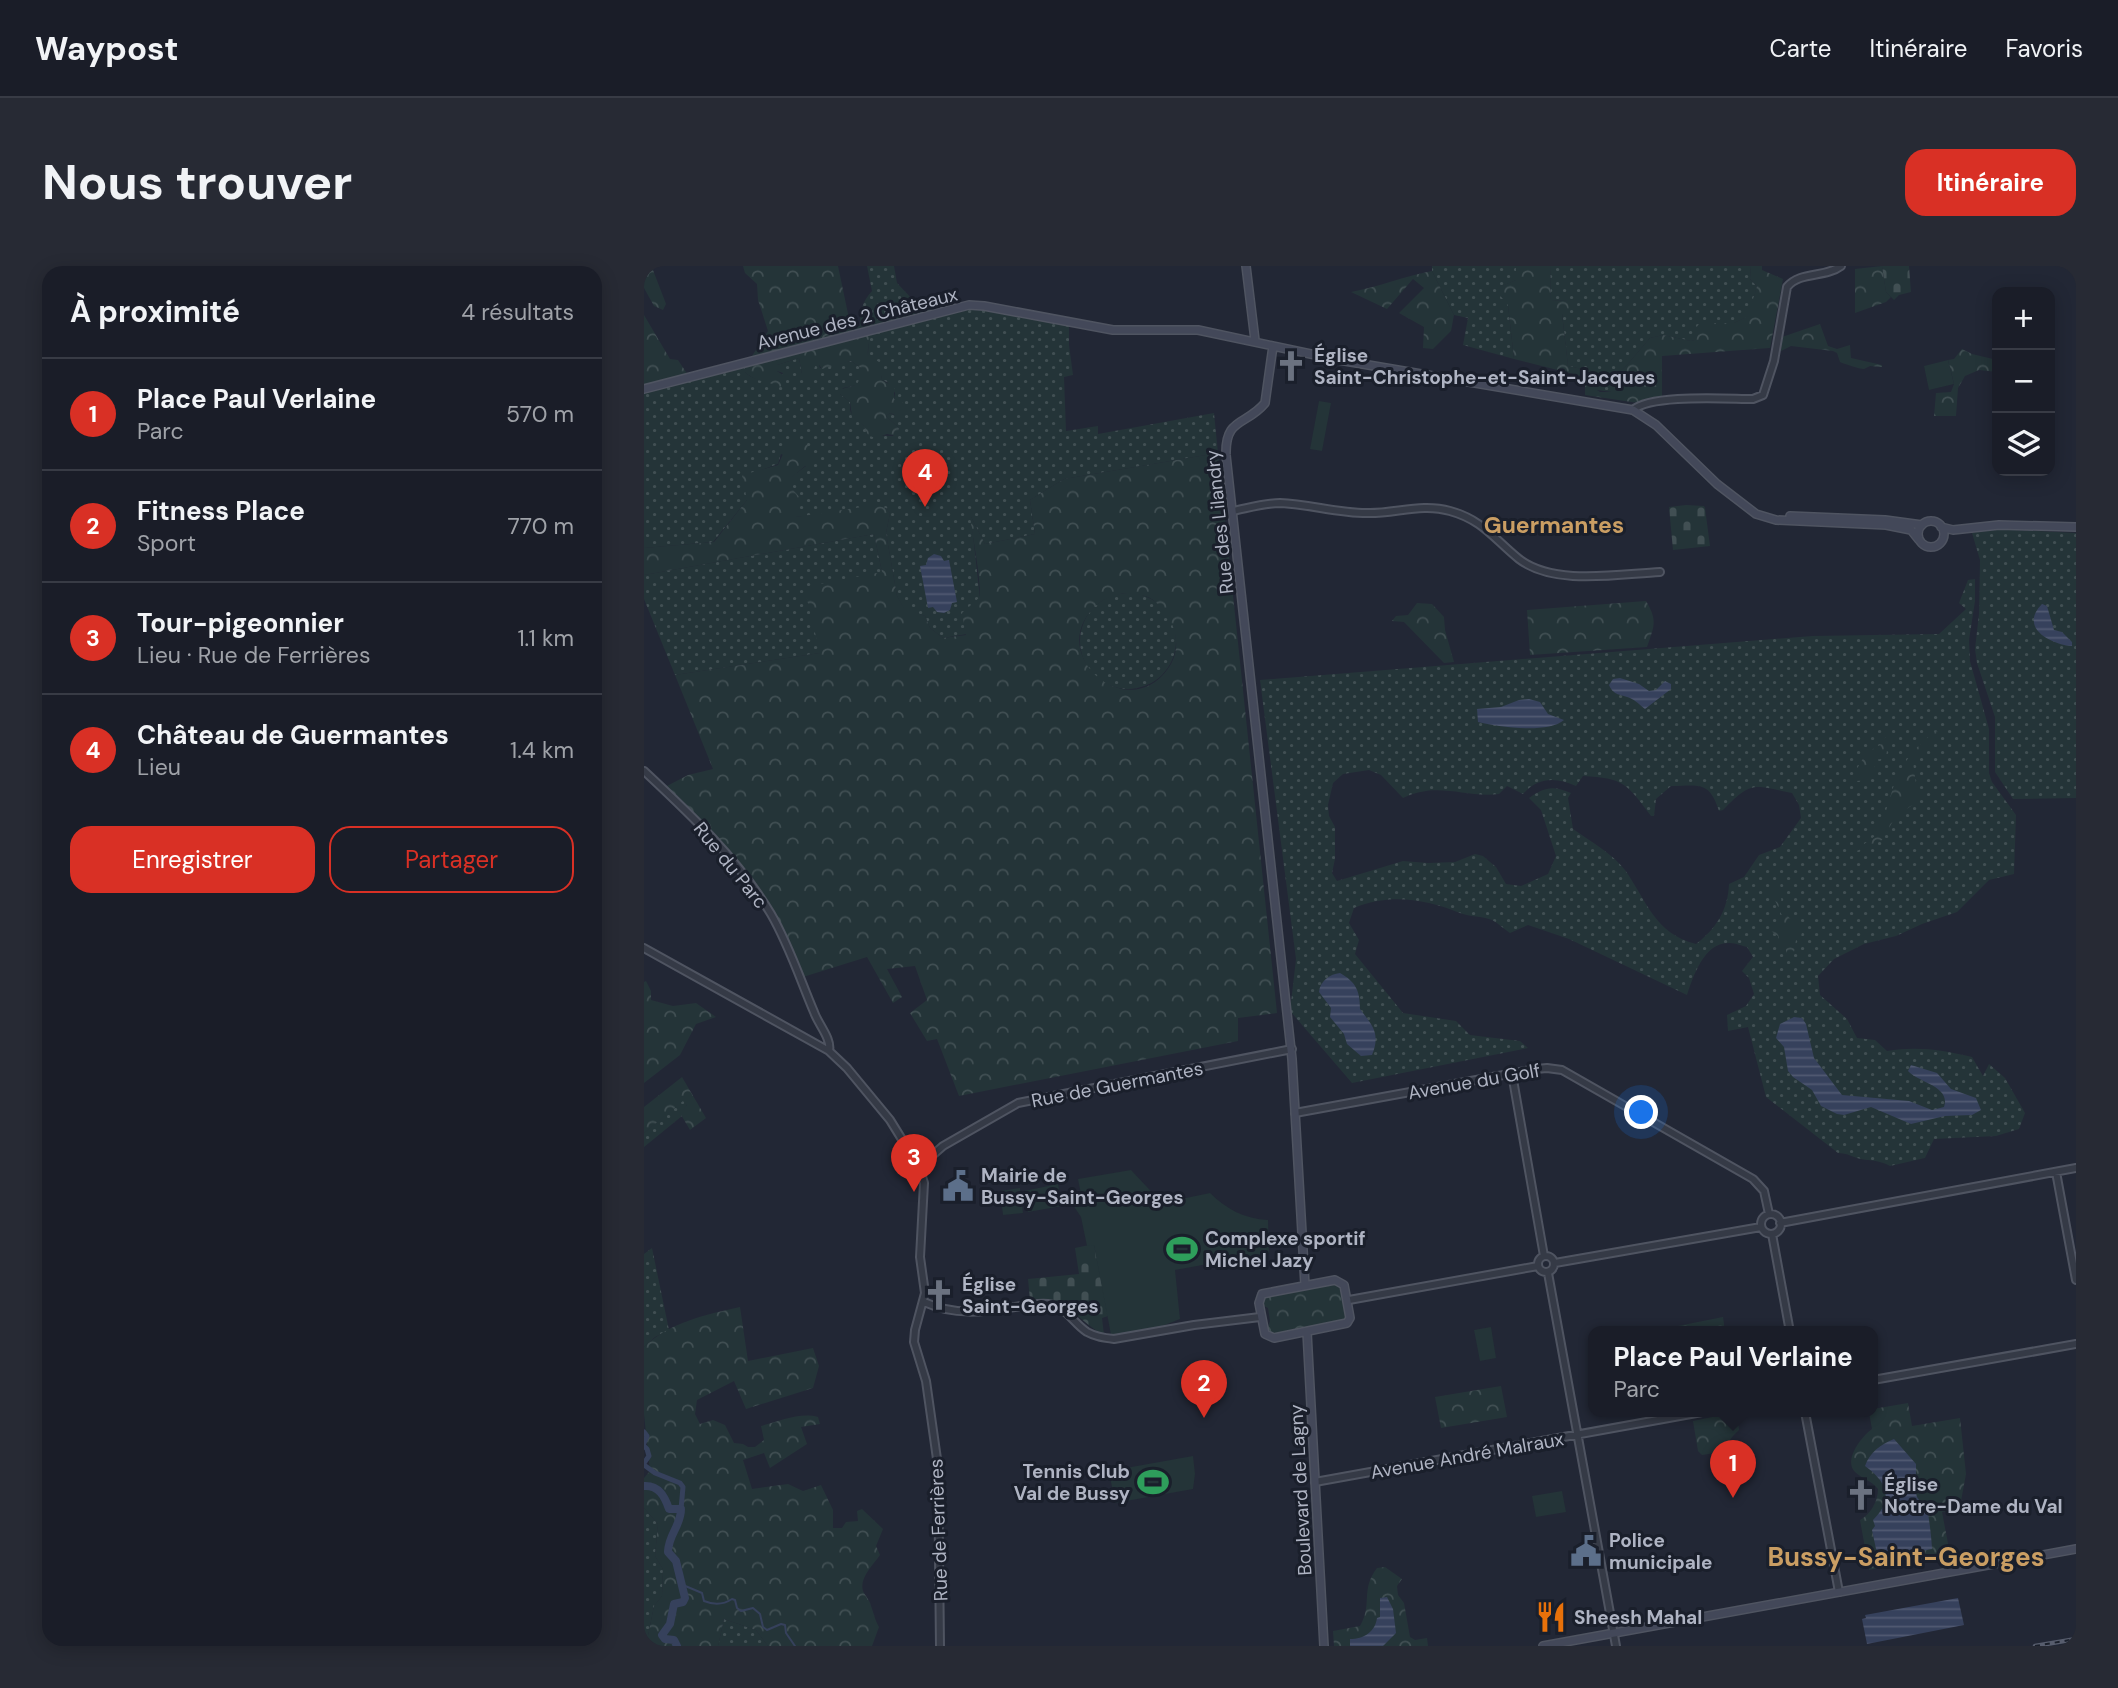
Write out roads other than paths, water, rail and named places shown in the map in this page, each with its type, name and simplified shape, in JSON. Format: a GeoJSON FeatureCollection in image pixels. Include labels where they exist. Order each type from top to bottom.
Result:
{"type":"FeatureCollection","features":[{"type":"Feature","properties":{"kind":"main road"},"geometry":{"type":"LineString","coordinates":[[1246,266],[1255,340]]}},
{"type":"Feature","properties":{"kind":"main road","name":"Avenue des 2 Châteaux"},"geometry":{"type":"LineString","coordinates":[[644,389],[969,305],[1113,330],[1198,330],[1339,360],[1633,410],[1656,425],[1717,484],[1756,514],[1776,520],[1902,528],[1911,530],[1919,540]]}},
{"type":"Feature","properties":{"kind":"main road","name":"Rue des Lilandry"},"geometry":{"type":"LineString","coordinates":[[1273,346],[1265,403],[1233,426],[1227,438],[1226,455],[1292,1049]]}},
{"type":"Feature","properties":{"kind":"main road","name":"Avenue des 2 Châteaux"},"geometry":{"type":"LineString","coordinates":[[1748,509],[1772,515],[1885,520],[1922,525]]}},
{"type":"Feature","properties":{"kind":"main road"},"geometry":{"type":"LineString","coordinates":[[1959,529],[1932,548],[1919,540],[1918,532],[1922,525],[1933,522],[1941,527],[1959,529],[1999,525],[2076,527]]}},
{"type":"Feature","properties":{"kind":"main road"},"geometry":{"type":"LineString","coordinates":[[1941,527],[1943,540]]}},
{"type":"Feature","properties":{"kind":"main road"},"geometry":{"type":"LineString","coordinates":[[1292,1049],[1305,1285]]}},
{"type":"Feature","properties":{"kind":"main road"},"geometry":{"type":"LineString","coordinates":[[1340,1280],[1349,1300],[1350,1318],[1347,1323],[1274,1338],[1265,1334],[1258,1300],[1262,1294],[1340,1280]]}},
{"type":"Feature","properties":{"kind":"main road","name":"Boulevard de Lagny"},"geometry":{"type":"LineString","coordinates":[[1307,1332],[1324,1646]]}},
{"type":"Feature","properties":{"kind":"main road"},"geometry":{"type":"LineString","coordinates":[[1543,1646],[2076,1549]]}},
{"type":"Feature","properties":{"kind":"street"},"geometry":{"type":"LineString","coordinates":[[1633,410],[1641,404],[1666,400],[1753,399],[1763,395],[1774,361],[1787,287],[1796,279],[1829,273],[1840,266]]}},
{"type":"Feature","properties":{"kind":"street"},"geometry":{"type":"LineString","coordinates":[[1233,510],[1277,503],[1370,513],[1417,508],[1438,509],[1472,520],[1493,534],[1519,559],[1546,572],[1567,575],[1660,572]]}},
{"type":"Feature","properties":{"kind":"street","name":"Rue du Parc"},"geometry":{"type":"LineString","coordinates":[[644,771],[680,803],[743,874],[772,917],[800,973],[815,1016],[830,1044],[829,1051]]}},
{"type":"Feature","properties":{"kind":"street"},"geometry":{"type":"LineString","coordinates":[[644,948],[829,1051],[847,1068],[890,1120],[919,1167]]}},
{"type":"Feature","properties":{"kind":"street","name":"Rue de Guermantes"},"geometry":{"type":"LineString","coordinates":[[919,1167],[943,1146],[1026,1101],[1253,1059],[1292,1049]]}},
{"type":"Feature","properties":{"kind":"street","name":"Avenue du Golf"},"geometry":{"type":"LineString","coordinates":[[1295,1113],[1547,1068],[1562,1070],[1753,1179],[1764,1191],[1769,1214]]}},
{"type":"Feature","properties":{"kind":"street"},"geometry":{"type":"LineString","coordinates":[[1512,1074],[1544,1256]]}},
{"type":"Feature","properties":{"kind":"street","name":"Rue de Ferrières"},"geometry":{"type":"LineString","coordinates":[[919,1167],[924,1184],[920,1257],[925,1293],[914,1342],[926,1381],[938,1466],[940,1646]]}},
{"type":"Feature","properties":{"kind":"street"},"geometry":{"type":"LineString","coordinates":[[1780,1223],[2076,1168]]}},
{"type":"Feature","properties":{"kind":"street"},"geometry":{"type":"LineString","coordinates":[[2056,1172],[2076,1280]]}},
{"type":"Feature","properties":{"kind":"street"},"geometry":{"type":"LineString","coordinates":[[1769,1214],[1775,1215],[1780,1223],[1779,1229],[1772,1234],[1761,1227],[1761,1220],[1769,1214]]}},
{"type":"Feature","properties":{"kind":"street"},"geometry":{"type":"LineString","coordinates":[[1555,1263],[1761,1227]]}},
{"type":"Feature","properties":{"kind":"street"},"geometry":{"type":"LineString","coordinates":[[1772,1234],[1789,1326]]}},
{"type":"Feature","properties":{"kind":"street"},"geometry":{"type":"LineString","coordinates":[[1544,1256],[1555,1263]]}},
{"type":"Feature","properties":{"kind":"street"},"geometry":{"type":"LineString","coordinates":[[1538,1266],[1544,1256]]}},
{"type":"Feature","properties":{"kind":"street"},"geometry":{"type":"LineString","coordinates":[[1548,1273],[1555,1263]]}},
{"type":"Feature","properties":{"kind":"street"},"geometry":{"type":"LineString","coordinates":[[1538,1266],[1540,1270],[1548,1273]]}},
{"type":"Feature","properties":{"kind":"street"},"geometry":{"type":"LineString","coordinates":[[1349,1300],[1538,1266]]}},
{"type":"Feature","properties":{"kind":"street"},"geometry":{"type":"LineString","coordinates":[[1548,1273],[1616,1646]]}},
{"type":"Feature","properties":{"kind":"street"},"geometry":{"type":"LineString","coordinates":[[924,1302],[953,1312],[971,1313],[1051,1304],[1059,1307],[1085,1331],[1100,1338],[1114,1339],[1260,1317]]}},
{"type":"Feature","properties":{"kind":"street"},"geometry":{"type":"LineString","coordinates":[[1878,1379],[2076,1344]]}},
{"type":"Feature","properties":{"kind":"street","name":"Avenue André Malraux"},"geometry":{"type":"LineString","coordinates":[[1315,1482],[1675,1417]]}},
{"type":"Feature","properties":{"kind":"street"},"geometry":{"type":"LineString","coordinates":[[1806,1417],[1839,1592]]}},
{"type":"Feature","properties":{"kind":"water"},"geometry":{"type":"Polygon","coordinates":[[[934,554],[941,556],[944,561],[949,560],[957,602],[952,603],[950,610],[944,613],[937,612],[933,607],[928,608],[920,566],[926,565],[928,558],[934,554]]]}},
{"type":"Feature","properties":{"kind":"water"},"geometry":{"type":"Polygon","coordinates":[[[2042,604],[2047,606],[2054,630],[2062,632],[2072,642],[2072,646],[2046,638],[2035,627],[2036,612],[2042,604]]]}},
{"type":"Feature","properties":{"kind":"water"},"geometry":{"type":"Polygon","coordinates":[[[1620,678],[1639,684],[1649,691],[1656,690],[1665,681],[1671,684],[1671,689],[1645,709],[1632,699],[1613,691],[1609,685],[1613,679],[1620,678]]]}},
{"type":"Feature","properties":{"kind":"water"},"geometry":{"type":"Polygon","coordinates":[[[1529,699],[1540,702],[1548,714],[1564,720],[1547,727],[1535,728],[1478,722],[1477,709],[1501,707],[1529,699]]]}},
{"type":"Feature","properties":{"kind":"water"},"geometry":{"type":"Polygon","coordinates":[[[1340,973],[1356,988],[1360,1009],[1374,1030],[1376,1041],[1372,1055],[1361,1056],[1347,1044],[1344,1034],[1330,1017],[1331,1008],[1319,992],[1326,979],[1340,973]]]}},
{"type":"Feature","properties":{"kind":"water"},"geometry":{"type":"Polygon","coordinates":[[[1794,1017],[1802,1018],[1806,1024],[1814,1058],[1842,1095],[1909,1101],[1932,1110],[1944,1107],[1943,1094],[1908,1071],[1911,1065],[1937,1073],[1951,1089],[1976,1098],[1981,1110],[1972,1115],[1945,1116],[1911,1124],[1871,1107],[1844,1115],[1837,1114],[1821,1106],[1812,1090],[1788,1071],[1784,1047],[1776,1038],[1780,1024],[1794,1017]]]}},
{"type":"Feature","properties":{"kind":"water"},"geometry":{"type":"Polygon","coordinates":[[[1894,1439],[1916,1464],[1916,1495],[1927,1510],[1932,1549],[1885,1558],[1876,1549],[1872,1530],[1875,1526],[1873,1520],[1884,1505],[1885,1491],[1878,1478],[1865,1466],[1876,1450],[1894,1439]]]}},
{"type":"Feature","properties":{"kind":"water"},"geometry":{"type":"Polygon","coordinates":[[[1387,1597],[1393,1609],[1396,1633],[1383,1646],[1350,1646],[1350,1639],[1360,1638],[1371,1631],[1380,1617],[1380,1598],[1387,1597]]]}},
{"type":"Feature","properties":{"kind":"water"},"geometry":{"type":"Polygon","coordinates":[[[1958,1598],[1964,1625],[1867,1644],[1862,1619],[1866,1618],[1865,1615],[1958,1598]]]}},
{"type":"Feature","properties":{"kind":"waterway"},"geometry":{"type":"LineString","coordinates":[[644,1432],[647,1436],[644,1443]]}},
{"type":"Feature","properties":{"kind":"waterway"},"geometry":{"type":"LineString","coordinates":[[644,1446],[649,1456],[644,1463]]}},
{"type":"Feature","properties":{"kind":"waterway"},"geometry":{"type":"LineString","coordinates":[[644,1465],[655,1473],[680,1483],[683,1487],[681,1509]]}},
{"type":"Feature","properties":{"kind":"waterway"},"geometry":{"type":"LineString","coordinates":[[644,1486],[654,1487],[663,1496],[669,1509],[681,1509],[668,1552],[676,1561],[685,1598],[683,1602],[674,1604],[670,1624],[662,1635],[665,1639],[674,1640],[677,1646]]}},
{"type":"Feature","properties":{"kind":"waterway"},"geometry":{"type":"LineString","coordinates":[[683,1585],[702,1593],[704,1601],[715,1604],[732,1599],[741,1611],[753,1608],[760,1614],[763,1627],[767,1630],[785,1625],[786,1633],[795,1646]]}},
{"type":"Feature","properties":{"kind":"railway"},"geometry":{"type":"LineString","coordinates":[[2035,1646],[2076,1639]]}},
{"type":"Feature","properties":{"kind":"place","name":"Église Saint-Christophe-et-Saint-Jacques"},"geometry":{"type":"Point","coordinates":[1291,366]}},
{"type":"Feature","properties":{"kind":"place","name":"Château de Guermantes"},"geometry":{"type":"Point","coordinates":[925,507]}},
{"type":"Feature","properties":{"kind":"place","name":"Mairie de Bussy-Saint-Georges"},"geometry":{"type":"Point","coordinates":[958,1186]}},
{"type":"Feature","properties":{"kind":"place","name":"Tour-pigeonnier"},"geometry":{"type":"Point","coordinates":[914,1192]}},
{"type":"Feature","properties":{"kind":"place","name":"Complexe sportif Michel Jazy"},"geometry":{"type":"Point","coordinates":[1182,1249]}},
{"type":"Feature","properties":{"kind":"place","name":"Église Saint-Georges"},"geometry":{"type":"Point","coordinates":[939,1295]}},
{"type":"Feature","properties":{"kind":"place","name":"Fitness Place"},"geometry":{"type":"Point","coordinates":[1204,1418]}},
{"type":"Feature","properties":{"kind":"place","name":"Tennis Club Val de Bussy"},"geometry":{"type":"Point","coordinates":[1153,1482]}},
{"type":"Feature","properties":{"kind":"place","name":"Église Notre-Dame du Val"},"geometry":{"type":"Point","coordinates":[1861,1495]}},
{"type":"Feature","properties":{"kind":"place","name":"Place Paul Verlaine"},"geometry":{"type":"Point","coordinates":[1733,1498]}},
{"type":"Feature","properties":{"kind":"place","name":"Police municipale"},"geometry":{"type":"Point","coordinates":[1586,1551]}},
{"type":"Feature","properties":{"kind":"place","name":"Sheesh Mahal"},"geometry":{"type":"Point","coordinates":[1551,1617]}},
{"type":"Feature","properties":{"kind":"district","name":"Guermantes"},"geometry":{"type":"Point","coordinates":[1554,525]}},
{"type":"Feature","properties":{"kind":"district","name":"Bussy-Saint-Georges"},"geometry":{"type":"Point","coordinates":[1906,1557]}}]}
